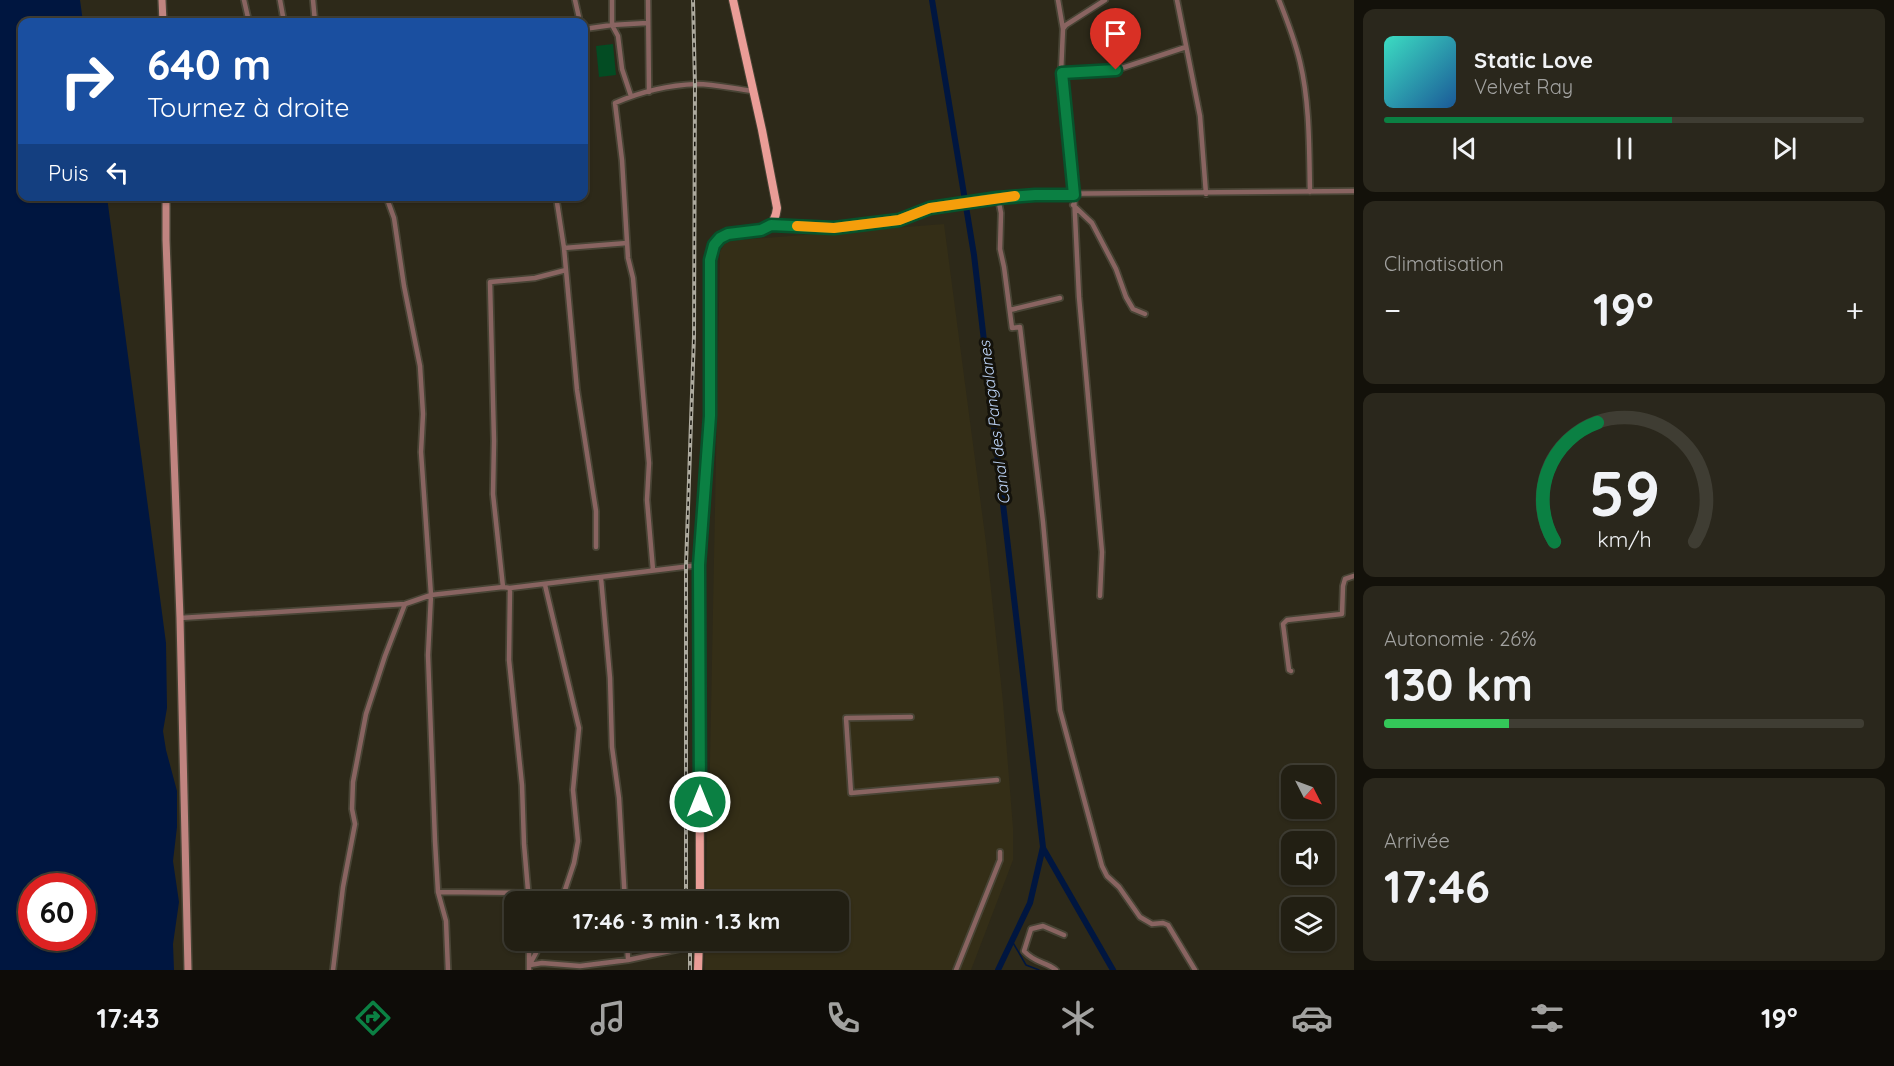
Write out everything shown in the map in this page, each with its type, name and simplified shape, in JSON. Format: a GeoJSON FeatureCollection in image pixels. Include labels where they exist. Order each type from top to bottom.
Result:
{"type":"FeatureCollection","features":[{"type":"Feature","properties":{"kind":"main road"},"geometry":{"type":"LineString","coordinates":[[162,0],[163,18]]}},
{"type":"Feature","properties":{"kind":"main road"},"geometry":{"type":"LineString","coordinates":[[700,891],[699,565],[710,416],[710,260],[714,245],[720,238],[728,234],[761,230],[771,225],[776,217],[777,208],[733,0]]}},
{"type":"Feature","properties":{"kind":"main road"},"geometry":{"type":"LineString","coordinates":[[166,201],[180,618],[188,970]]}},
{"type":"Feature","properties":{"kind":"main road"},"geometry":{"type":"LineString","coordinates":[[698,970],[699,951]]}},
{"type":"Feature","properties":{"kind":"street"},"geometry":{"type":"LineString","coordinates":[[244,0],[248,18]]}},
{"type":"Feature","properties":{"kind":"street"},"geometry":{"type":"LineString","coordinates":[[280,0],[283,18]]}},
{"type":"Feature","properties":{"kind":"street"},"geometry":{"type":"LineString","coordinates":[[313,0],[315,18]]}},
{"type":"Feature","properties":{"kind":"street"},"geometry":{"type":"LineString","coordinates":[[575,0],[579,18]]}},
{"type":"Feature","properties":{"kind":"street"},"geometry":{"type":"LineString","coordinates":[[612,0],[612,25],[618,36],[622,69],[631,96]]}},
{"type":"Feature","properties":{"kind":"street"},"geometry":{"type":"LineString","coordinates":[[648,0],[649,92]]}},
{"type":"Feature","properties":{"kind":"street"},"geometry":{"type":"LineString","coordinates":[[1058,0],[1063,29],[1062,73],[1074,195],[1079,297],[1102,552],[1100,596]]}},
{"type":"Feature","properties":{"kind":"street"},"geometry":{"type":"LineString","coordinates":[[1063,29],[1105,0]]}},
{"type":"Feature","properties":{"kind":"street"},"geometry":{"type":"LineString","coordinates":[[1177,0],[1200,116],[1206,194]]}},
{"type":"Feature","properties":{"kind":"street"},"geometry":{"type":"LineString","coordinates":[[1279,0],[1290,26],[1300,63],[1309,129],[1310,192]]}},
{"type":"Feature","properties":{"kind":"street"},"geometry":{"type":"LineString","coordinates":[[588,28],[648,23]]}},
{"type":"Feature","properties":{"kind":"street"},"geometry":{"type":"LineString","coordinates":[[1062,73],[1116,70],[1186,47]]}},
{"type":"Feature","properties":{"kind":"street"},"geometry":{"type":"LineString","coordinates":[[653,570],[647,500],[650,463],[633,278],[628,258],[622,160],[615,104],[631,96],[698,84],[753,91]]}},
{"type":"Feature","properties":{"kind":"street"},"geometry":{"type":"LineString","coordinates":[[771,225],[834,228],[899,220],[930,208],[1035,195],[1354,191]]}},
{"type":"Feature","properties":{"kind":"street"},"geometry":{"type":"LineString","coordinates":[[998,198],[1001,213],[1000,249],[1012,328],[1020,327],[1043,522],[1060,710],[1102,866],[1107,876],[1119,887],[1140,917],[1152,924],[1168,925],[1195,970]]}},
{"type":"Feature","properties":{"kind":"street"},"geometry":{"type":"LineString","coordinates":[[388,201],[394,218],[404,286],[420,366],[423,414],[421,452],[431,596],[428,655],[430,724],[438,892],[446,921],[448,970]]}},
{"type":"Feature","properties":{"kind":"street"},"geometry":{"type":"LineString","coordinates":[[557,201],[564,248],[577,390],[596,511],[596,548]]}},
{"type":"Feature","properties":{"kind":"street"},"geometry":{"type":"LineString","coordinates":[[1073,205],[1092,223],[1116,269],[1133,309],[1145,314]]}},
{"type":"Feature","properties":{"kind":"street"},"geometry":{"type":"LineString","coordinates":[[564,248],[627,243]]}},
{"type":"Feature","properties":{"kind":"street"},"geometry":{"type":"LineString","coordinates":[[503,587],[493,494],[490,282],[535,278],[566,270]]}},
{"type":"Feature","properties":{"kind":"street"},"geometry":{"type":"LineString","coordinates":[[1010,310],[1060,298]]}},
{"type":"Feature","properties":{"kind":"street"},"geometry":{"type":"LineString","coordinates":[[180,618],[405,604],[431,596],[503,587],[545,585],[699,565]]}},
{"type":"Feature","properties":{"kind":"street"},"geometry":{"type":"LineString","coordinates":[[1291,670],[1289,670],[1283,624],[1287,620],[1342,614],[1345,579],[1354,576]]}},
{"type":"Feature","properties":{"kind":"street"},"geometry":{"type":"LineString","coordinates":[[601,578],[624,891]]}},
{"type":"Feature","properties":{"kind":"street"},"geometry":{"type":"LineString","coordinates":[[545,585],[579,728],[573,790],[578,841],[574,863],[565,891]]}},
{"type":"Feature","properties":{"kind":"street"},"geometry":{"type":"LineString","coordinates":[[510,588],[509,660],[522,785],[529,891]]}},
{"type":"Feature","properties":{"kind":"street"},"geometry":{"type":"LineString","coordinates":[[333,970],[343,887],[355,824],[352,809],[353,782],[366,714],[405,604]]}},
{"type":"Feature","properties":{"kind":"street"},"geometry":{"type":"LineString","coordinates":[[911,717],[846,717],[851,793],[997,780]]}},
{"type":"Feature","properties":{"kind":"street"},"geometry":{"type":"LineString","coordinates":[[956,970],[1000,860],[1000,852]]}},
{"type":"Feature","properties":{"kind":"street"},"geometry":{"type":"LineString","coordinates":[[438,892],[504,893]]}},
{"type":"Feature","properties":{"kind":"street"},"geometry":{"type":"LineString","coordinates":[[1056,970],[1033,960],[1024,951],[1031,929],[1043,926],[1064,934]]}},
{"type":"Feature","properties":{"kind":"street"},"geometry":{"type":"LineString","coordinates":[[529,951],[530,967]]}},
{"type":"Feature","properties":{"kind":"street"},"geometry":{"type":"LineString","coordinates":[[530,967],[538,951]]}},
{"type":"Feature","properties":{"kind":"street"},"geometry":{"type":"LineString","coordinates":[[628,951],[628,960]]}},
{"type":"Feature","properties":{"kind":"street"},"geometry":{"type":"LineString","coordinates":[[530,967],[542,963],[580,966],[628,960],[670,951]]}},
{"type":"Feature","properties":{"kind":"shaded area"},"geometry":{"type":"Polygon","coordinates":[[[944,224],[986,543],[1003,702],[1013,828],[1013,860],[971,970],[705,970],[705,951],[849,951],[849,891],[706,891],[720,252],[726,241],[944,224]]]}},
{"type":"Feature","properties":{"kind":"green space"},"geometry":{"type":"Polygon","coordinates":[[[613,44],[616,75],[599,77],[596,46],[613,44]]]}},
{"type":"Feature","properties":{"kind":"water"},"geometry":{"type":"Polygon","coordinates":[[[0,0],[80,0],[82,18],[18,18],[18,201],[108,201],[166,643],[167,708],[163,731],[177,791],[177,827],[173,861],[179,902],[173,944],[174,970],[0,970],[0,0]]]}},
{"type":"Feature","properties":{"kind":"waterway","name":"Canal des Pangalanes"},"geometry":{"type":"LineString","coordinates":[[932,0],[974,255],[1043,847],[1030,903],[998,970]]}},
{"type":"Feature","properties":{"kind":"waterway","name":"Canal des Pangalanes"},"geometry":{"type":"LineString","coordinates":[[1043,848],[1113,970]]}},
{"type":"Feature","properties":{"kind":"waterway"},"geometry":{"type":"LineString","coordinates":[[1012,941],[1026,965],[1039,970]]}},
{"type":"Feature","properties":{"kind":"railway"},"geometry":{"type":"LineString","coordinates":[[686,891],[686,566],[694,336],[693,0]]}},
{"type":"Feature","properties":{"kind":"railway"},"geometry":{"type":"LineString","coordinates":[[690,951],[690,970]]}},
{"type":"Feature","properties":{"kind":"slow traffic"},"geometry":{"type":"LineString","coordinates":[[797,226],[834,228],[899,220],[930,208],[1015,196]]}},
{"type":"Feature","properties":{"kind":"route"},"geometry":{"type":"LineString","coordinates":[[700,802],[699,565],[710,416],[710,260],[714,245],[728,234],[761,230],[771,225],[834,228],[899,220],[930,208],[998,198],[1074,195],[1062,73],[1116,70]]}}]}
